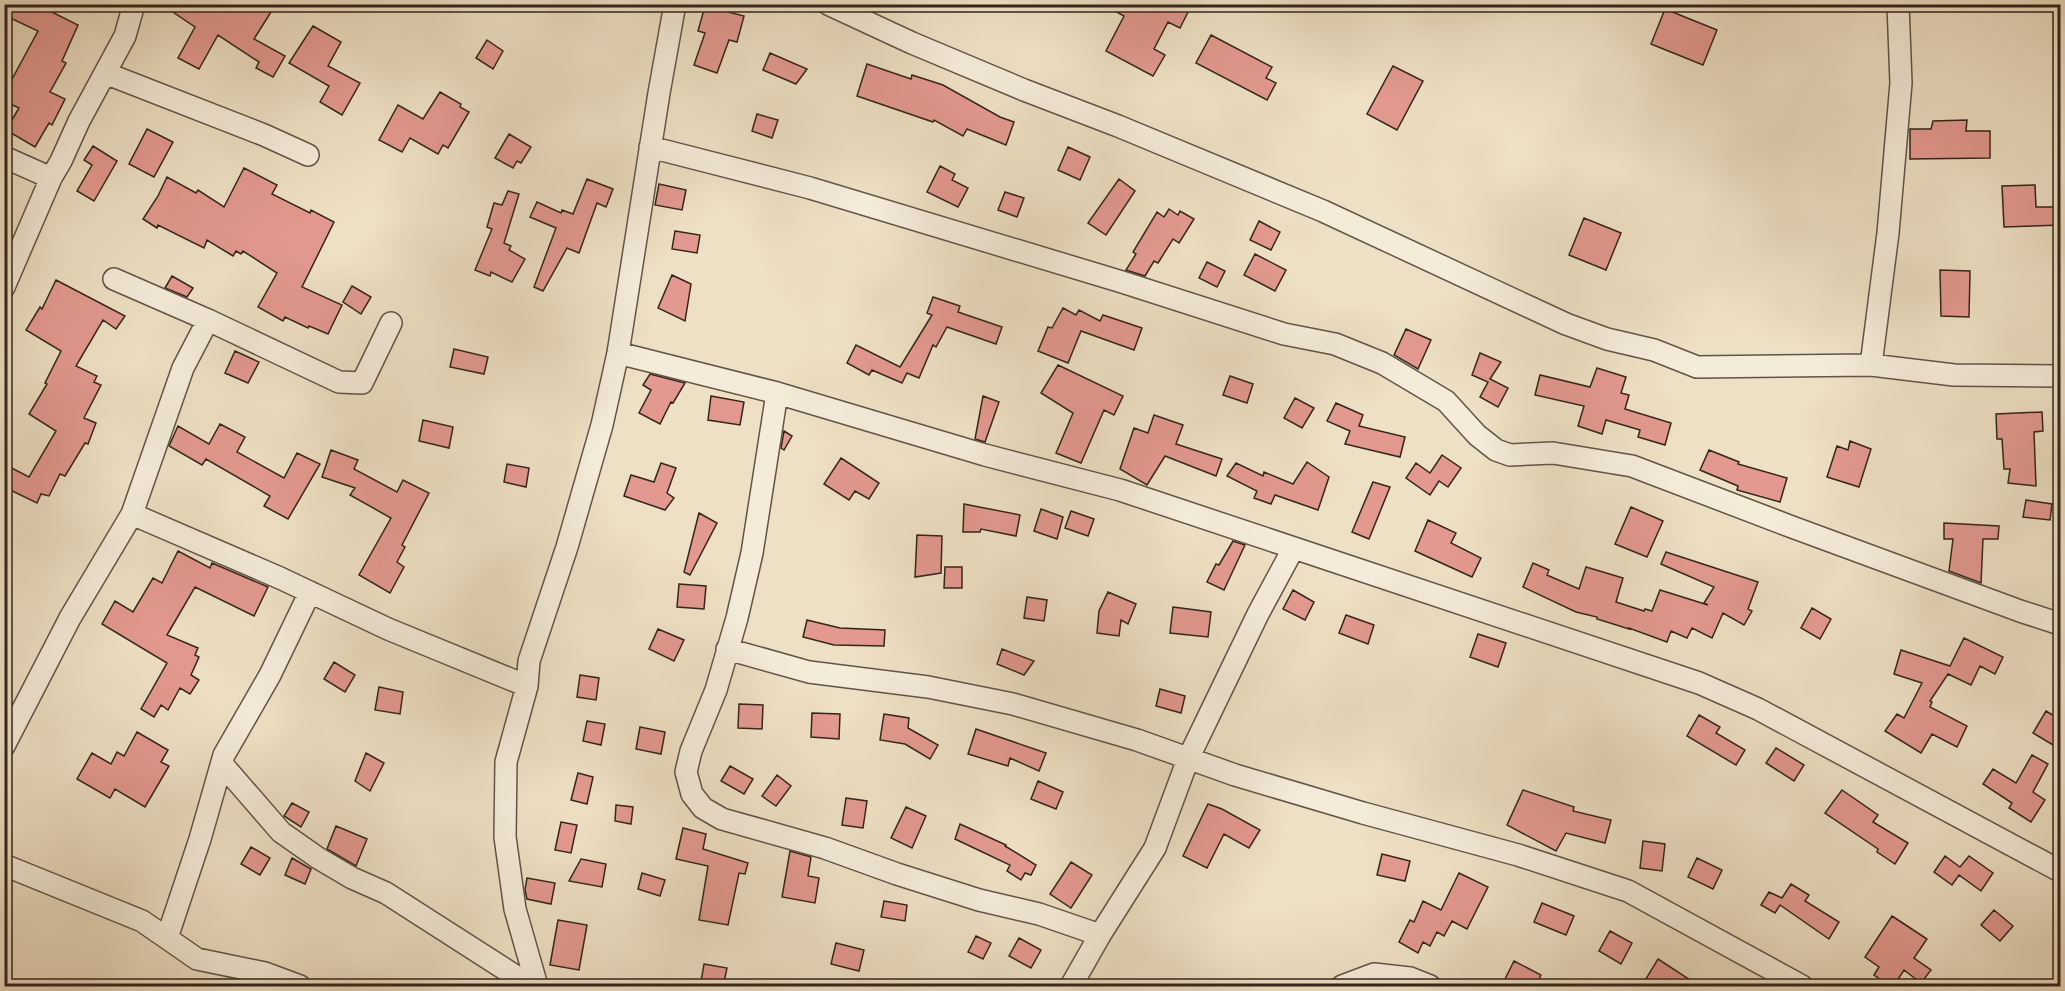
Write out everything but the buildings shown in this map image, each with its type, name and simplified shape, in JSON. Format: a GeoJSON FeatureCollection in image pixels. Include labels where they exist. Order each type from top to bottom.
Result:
{"type":"FeatureCollection","features":[{"type":"Feature","properties":{"kind":"street"},"geometry":{"type":"LineString","coordinates":[[4,287],[51,178],[125,36],[134,4]]}},
{"type":"Feature","properties":{"kind":"street"},"geometry":{"type":"LineString","coordinates":[[537,987],[515,909],[506,837],[506,762],[527,686],[529,661],[567,547],[599,436],[618,353],[675,4]]}},
{"type":"Feature","properties":{"kind":"street"},"geometry":{"type":"LineString","coordinates":[[828,4],[912,43],[1024,90],[1118,126],[1323,211],[1566,324],[1607,339],[1654,350],[1697,367],[1871,365],[1954,375],[2061,376]]}},
{"type":"Feature","properties":{"kind":"street"},"geometry":{"type":"LineString","coordinates":[[1871,365],[1888,233],[1901,83],[1898,4]]}},
{"type":"Feature","properties":{"kind":"street"},"geometry":{"type":"LineString","coordinates":[[105,73],[264,135],[308,155]]}},
{"type":"Feature","properties":{"kind":"street"},"geometry":{"type":"LineString","coordinates":[[650,147],[810,188],[1122,282],[1284,334],[1335,344],[1382,363],[1446,400],[1477,435],[1496,450],[1510,455],[1553,453],[1632,466],[2020,611],[2061,624]]}},
{"type":"Feature","properties":{"kind":"street"},"geometry":{"type":"LineString","coordinates":[[4,157],[51,178]]}},
{"type":"Feature","properties":{"kind":"street"},"geometry":{"type":"LineString","coordinates":[[114,279],[208,320],[339,382],[362,383],[391,323]]}},
{"type":"Feature","properties":{"kind":"street"},"geometry":{"type":"LineString","coordinates":[[4,746],[70,618],[132,514],[183,368],[208,320]]}},
{"type":"Feature","properties":{"kind":"street"},"geometry":{"type":"LineString","coordinates":[[618,353],[777,393],[985,455],[1120,490],[1699,683],[1758,709],[2061,871]]}},
{"type":"Feature","properties":{"kind":"street"},"geometry":{"type":"LineString","coordinates":[[777,393],[752,553],[737,618],[716,690],[691,751],[686,772],[692,794],[703,808],[722,819],[825,848],[908,878],[979,900],[1038,914],[1100,935]]}},
{"type":"Feature","properties":{"kind":"street"},"geometry":{"type":"LineString","coordinates":[[132,514],[388,629],[527,686]]}},
{"type":"Feature","properties":{"kind":"street"},"geometry":{"type":"LineString","coordinates":[[1071,987],[1100,935],[1155,848],[1188,759],[1258,614],[1293,549]]}},
{"type":"Feature","properties":{"kind":"street"},"geometry":{"type":"LineString","coordinates":[[166,938],[224,755],[270,675],[310,592]]}},
{"type":"Feature","properties":{"kind":"street"},"geometry":{"type":"LineString","coordinates":[[727,649],[809,672],[928,687],[1013,704],[1137,740],[1235,775],[1518,855],[1628,891],[1802,987]]}},
{"type":"Feature","properties":{"kind":"street"},"geometry":{"type":"LineString","coordinates":[[222,764],[281,832],[352,878],[386,893],[531,987]]}},
{"type":"Feature","properties":{"kind":"street"},"geometry":{"type":"LineString","coordinates":[[4,865],[142,921],[197,959],[265,973],[300,987]]}},
{"type":"Feature","properties":{"kind":"street"},"geometry":{"type":"LineString","coordinates":[[1342,987],[1374,974],[1410,978],[1430,987]]}}]}
